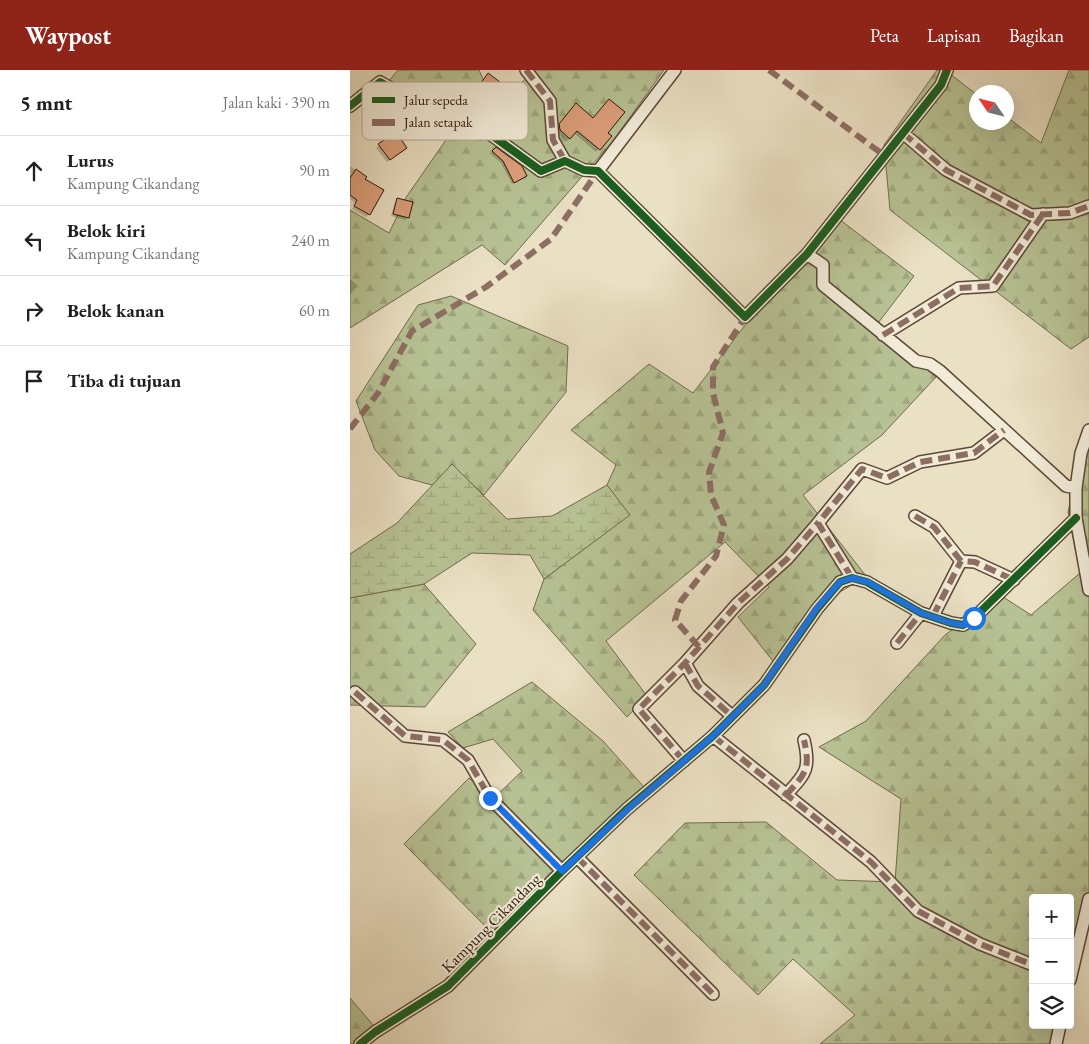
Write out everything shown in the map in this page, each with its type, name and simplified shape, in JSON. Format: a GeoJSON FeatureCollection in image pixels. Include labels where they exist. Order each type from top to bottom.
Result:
{"type":"FeatureCollection","features":[{"type":"Feature","properties":{"kind":"street"},"geometry":{"type":"LineString","coordinates":[[526,70],[550,101],[553,140],[565,160],[584,170],[598,170],[745,317],[807,254],[941,85],[947,70]]}},
{"type":"Feature","properties":{"kind":"street"},"geometry":{"type":"LineString","coordinates":[[598,170],[675,70]]}},
{"type":"Feature","properties":{"kind":"street"},"geometry":{"type":"LineString","coordinates":[[350,106],[362,96]]}},
{"type":"Feature","properties":{"kind":"street"},"geometry":{"type":"LineString","coordinates":[[903,133],[946,170],[1031,215],[1070,213],[1089,206]]}},
{"type":"Feature","properties":{"kind":"street"},"geometry":{"type":"LineString","coordinates":[[499,140],[541,171],[565,160]]}},
{"type":"Feature","properties":{"kind":"street"},"geometry":{"type":"LineString","coordinates":[[883,334],[958,288],[993,286],[1044,214]]}},
{"type":"Feature","properties":{"kind":"street"},"geometry":{"type":"LineString","coordinates":[[807,254],[823,265],[823,285],[916,361],[930,364],[940,372],[1066,486],[1076,488]]}},
{"type":"Feature","properties":{"kind":"street"},"geometry":{"type":"LineString","coordinates":[[684,760],[639,709],[685,663],[738,603],[787,559],[862,469],[887,478],[920,462],[974,453],[1004,430]]}},
{"type":"Feature","properties":{"kind":"street"},"geometry":{"type":"LineString","coordinates":[[1089,430],[1082,453],[1076,488],[1076,518],[1089,590]]}},
{"type":"Feature","properties":{"kind":"street"},"geometry":{"type":"LineString","coordinates":[[915,516],[934,526],[961,561],[975,562],[1014,580]]}},
{"type":"Feature","properties":{"kind":"street"},"geometry":{"type":"LineString","coordinates":[[818,524],[852,578],[868,582],[927,615],[963,625],[974,618],[1076,518]]}},
{"type":"Feature","properties":{"kind":"street"},"geometry":{"type":"LineString","coordinates":[[896,643],[927,615],[961,561]]}},
{"type":"Feature","properties":{"kind":"street","name":"Kampung Cikandang"},"geometry":{"type":"LineString","coordinates":[[360,1044],[375,1032],[448,986],[562,871],[628,809],[713,736],[764,685],[817,608],[840,582],[852,578]]}},
{"type":"Feature","properties":{"kind":"street"},"geometry":{"type":"LineString","coordinates":[[685,663],[698,686],[732,716]]}},
{"type":"Feature","properties":{"kind":"street"},"geometry":{"type":"LineString","coordinates":[[355,692],[405,736],[442,740],[468,760],[490,798],[562,871]]}},
{"type":"Feature","properties":{"kind":"street"},"geometry":{"type":"LineString","coordinates":[[713,736],[871,862],[918,911],[980,944],[1029,963]]}},
{"type":"Feature","properties":{"kind":"street"},"geometry":{"type":"LineString","coordinates":[[786,795],[804,774],[808,757],[804,740]]}},
{"type":"Feature","properties":{"kind":"street"},"geometry":{"type":"LineString","coordinates":[[576,858],[713,994]]}},
{"type":"Feature","properties":{"kind":"street"},"geometry":{"type":"LineString","coordinates":[[1074,963],[1089,899]]}},
{"type":"Feature","properties":{"kind":"street"},"geometry":{"type":"LineString","coordinates":[[1056,1044],[1059,1029]]}},
{"type":"Feature","properties":{"kind":"green space"},"geometry":{"type":"Polygon","coordinates":[[[398,70],[479,70],[484,82],[388,82],[398,70]]]}},
{"type":"Feature","properties":{"kind":"green space"},"geometry":{"type":"Polygon","coordinates":[[[534,70],[664,70],[612,142],[505,265],[482,245],[350,328],[350,210],[389,233],[407,196],[446,140],[528,140],[528,82],[522,82],[534,70]]]}},
{"type":"Feature","properties":{"kind":"green space"},"geometry":{"type":"Polygon","coordinates":[[[937,70],[945,70],[969,89],[969,130],[1014,130],[1014,122],[1041,143],[1069,70],[1089,70],[1089,337],[1071,349],[890,210],[884,145],[937,70]]]}},
{"type":"Feature","properties":{"kind":"green space"},"geometry":{"type":"Polygon","coordinates":[[[831,213],[914,276],[875,327],[936,377],[882,435],[803,495],[866,576],[811,610],[776,665],[738,617],[769,587],[725,542],[606,641],[647,696],[627,717],[533,610],[544,579],[629,515],[607,485],[616,465],[571,430],[649,364],[693,393],[831,213]]]}},
{"type":"Feature","properties":{"kind":"green space"},"geometry":{"type":"Polygon","coordinates":[[[451,296],[568,346],[566,392],[484,495],[452,465],[432,485],[399,476],[375,450],[356,401],[418,305],[451,296]]]}},
{"type":"Feature","properties":{"kind":"green space"},"geometry":{"type":"Polygon","coordinates":[[[1089,427],[1089,919],[1074,974],[1074,894],[1029,894],[1029,1029],[1060,1029],[1056,1044],[820,1044],[855,1015],[793,959],[758,995],[634,875],[685,823],[766,822],[837,880],[895,882],[901,799],[819,747],[866,721],[945,635],[1000,595],[1031,615],[1080,573],[1068,512],[1086,431],[1089,427]]]}},
{"type":"Feature","properties":{"kind":"green space"},"geometry":{"type":"Polygon","coordinates":[[[452,464],[507,519],[552,516],[607,485],[630,515],[544,579],[530,555],[472,553],[424,584],[350,598],[350,554],[397,523],[452,464]]]}},
{"type":"Feature","properties":{"kind":"green space"},"geometry":{"type":"Polygon","coordinates":[[[424,584],[476,644],[425,707],[350,705],[350,598],[424,584]]]}},
{"type":"Feature","properties":{"kind":"green space"},"geometry":{"type":"Polygon","coordinates":[[[532,682],[603,741],[644,787],[495,936],[404,844],[469,778],[493,799],[522,771],[493,739],[463,748],[448,732],[532,682]]]}},
{"type":"Feature","properties":{"kind":"green space"},"geometry":{"type":"Polygon","coordinates":[[[350,998],[379,1032],[359,1044],[350,1044],[350,998]]]}},
{"type":"Feature","properties":{"kind":"building"},"geometry":{"type":"Polygon","coordinates":[[[488,73],[500,82],[482,82],[488,73]]]}},
{"type":"Feature","properties":{"kind":"building"},"geometry":{"type":"Polygon","coordinates":[[[609,99],[625,112],[608,133],[612,136],[600,150],[577,131],[570,139],[560,130],[559,124],[576,103],[593,118],[609,99]]]}},
{"type":"Feature","properties":{"kind":"building"},"geometry":{"type":"Polygon","coordinates":[[[384,140],[402,140],[407,148],[390,160],[378,144],[384,140]]]}},
{"type":"Feature","properties":{"kind":"building"},"geometry":{"type":"Polygon","coordinates":[[[496,147],[522,166],[527,176],[514,183],[503,161],[492,151],[496,147]]]}},
{"type":"Feature","properties":{"kind":"building"},"geometry":{"type":"Polygon","coordinates":[[[356,169],[367,177],[365,179],[384,190],[370,215],[354,206],[357,200],[350,195],[350,178],[356,169]]]}},
{"type":"Feature","properties":{"kind":"building"},"geometry":{"type":"Polygon","coordinates":[[[397,198],[413,202],[409,218],[393,214],[397,198]]]}},
{"type":"Feature","properties":{"kind":"marked path"},"geometry":{"type":"LineString","coordinates":[[526,70],[550,101],[553,140],[565,161]]}},
{"type":"Feature","properties":{"kind":"marked path"},"geometry":{"type":"LineString","coordinates":[[769,70],[885,156]]}},
{"type":"Feature","properties":{"kind":"marked path"},"geometry":{"type":"LineString","coordinates":[[903,133],[946,170],[1031,215],[1070,213],[1089,206]]}},
{"type":"Feature","properties":{"kind":"marked path"},"geometry":{"type":"LineString","coordinates":[[350,429],[378,393],[412,331],[486,287],[551,239],[598,171]]}},
{"type":"Feature","properties":{"kind":"marked path"},"geometry":{"type":"LineString","coordinates":[[883,335],[959,288],[993,286],[1043,214]]}},
{"type":"Feature","properties":{"kind":"marked path"},"geometry":{"type":"LineString","coordinates":[[699,647],[675,620],[681,601],[716,556],[724,525],[711,495],[709,472],[723,433],[713,393],[713,367],[745,317]]}},
{"type":"Feature","properties":{"kind":"marked path"},"geometry":{"type":"LineString","coordinates":[[852,578],[818,523],[862,469],[887,478],[920,462],[974,453],[1004,430]]}},
{"type":"Feature","properties":{"kind":"marked path"},"geometry":{"type":"LineString","coordinates":[[915,516],[934,527],[961,561],[975,562],[1014,580]]}},
{"type":"Feature","properties":{"kind":"marked path"},"geometry":{"type":"LineString","coordinates":[[684,761],[639,709],[685,663],[738,603],[787,559],[818,523]]}},
{"type":"Feature","properties":{"kind":"marked path"},"geometry":{"type":"LineString","coordinates":[[933,616],[961,561]]}},
{"type":"Feature","properties":{"kind":"marked path"},"geometry":{"type":"LineString","coordinates":[[897,643],[921,613]]}},
{"type":"Feature","properties":{"kind":"marked path"},"geometry":{"type":"LineString","coordinates":[[685,663],[698,686],[732,716]]}},
{"type":"Feature","properties":{"kind":"marked path"},"geometry":{"type":"LineString","coordinates":[[355,692],[405,736],[443,740],[468,760],[490,798],[562,871]]}},
{"type":"Feature","properties":{"kind":"marked path"},"geometry":{"type":"LineString","coordinates":[[713,736],[871,862],[918,911],[980,944],[1029,963]]}},
{"type":"Feature","properties":{"kind":"marked path"},"geometry":{"type":"LineString","coordinates":[[786,795],[805,771],[807,758],[804,740]]}},
{"type":"Feature","properties":{"kind":"marked path"},"geometry":{"type":"LineString","coordinates":[[577,857],[713,994]]}},
{"type":"Feature","properties":{"kind":"cycle path"},"geometry":{"type":"LineString","coordinates":[[498,140],[541,171],[565,161],[584,170],[598,171],[745,317],[807,254],[941,85],[947,70]]}},
{"type":"Feature","properties":{"kind":"cycle path"},"geometry":{"type":"LineString","coordinates":[[350,106],[362,96]]}},
{"type":"Feature","properties":{"kind":"cycle path"},"geometry":{"type":"LineString","coordinates":[[360,1044],[375,1032],[448,986],[562,871],[627,809],[713,736],[764,685],[817,609],[840,582],[852,578],[867,582],[921,613],[963,625],[974,618],[1076,518]]}},
{"type":"Feature","properties":{"kind":"route"},"geometry":{"type":"LineString","coordinates":[[490,798],[562,871],[628,809],[713,736],[764,685],[817,608],[840,582],[852,578],[868,582],[921,613],[951,623],[963,625],[974,618]]}}]}
